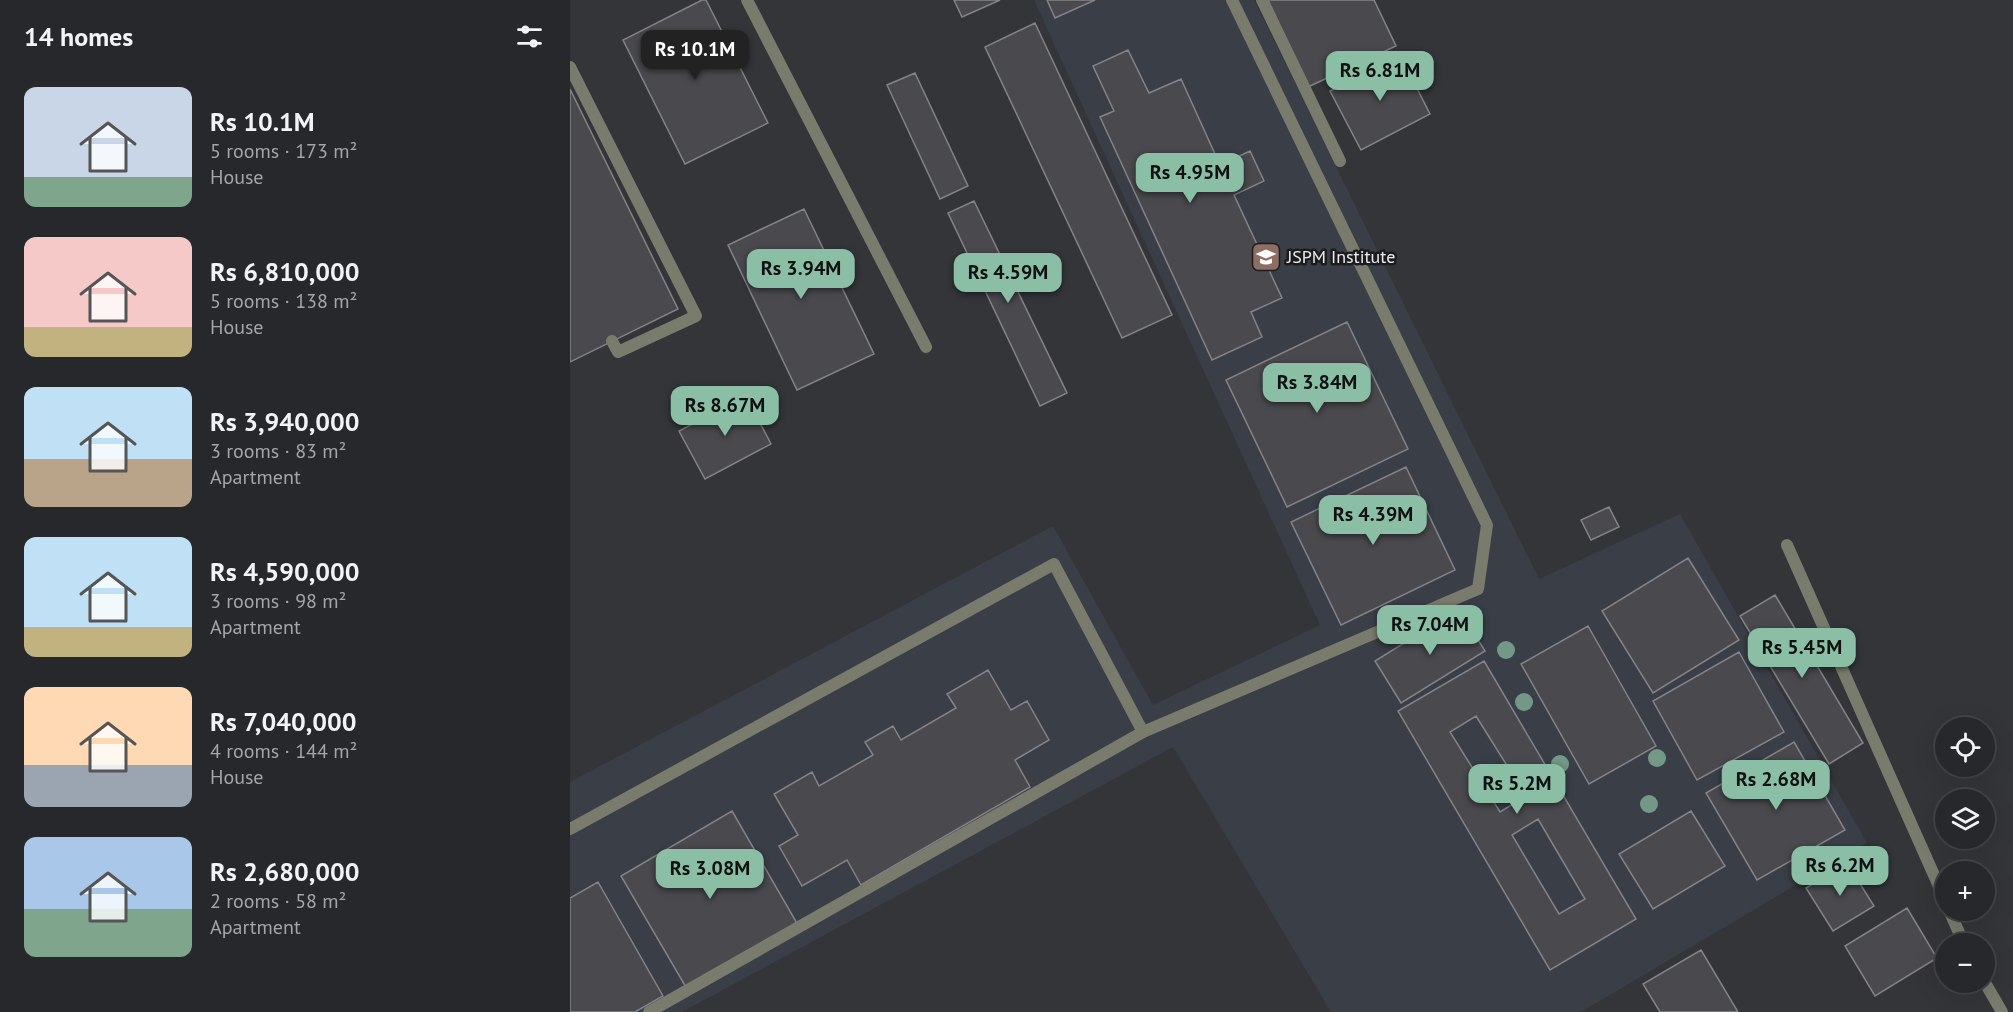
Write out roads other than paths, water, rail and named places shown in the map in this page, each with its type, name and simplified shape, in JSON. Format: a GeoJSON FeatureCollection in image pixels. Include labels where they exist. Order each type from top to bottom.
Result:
{"type":"FeatureCollection","features":[{"type":"Feature","properties":{"kind":"street"},"geometry":{"type":"LineString","coordinates":[[747,0],[926,347]]}},
{"type":"Feature","properties":{"kind":"street"},"geometry":{"type":"LineString","coordinates":[[650,1012],[1143,732],[1478,589],[1487,525],[1232,0]]}},
{"type":"Feature","properties":{"kind":"street"},"geometry":{"type":"LineString","coordinates":[[1262,0],[1340,161]]}},
{"type":"Feature","properties":{"kind":"street"},"geometry":{"type":"LineString","coordinates":[[570,67],[696,316],[618,352],[612,341]]}},
{"type":"Feature","properties":{"kind":"street"},"geometry":{"type":"LineString","coordinates":[[1788,544],[1935,877]]}},
{"type":"Feature","properties":{"kind":"street"},"geometry":{"type":"LineString","coordinates":[[570,829],[1054,564],[1143,732]]}},
{"type":"Feature","properties":{"kind":"street"},"geometry":{"type":"LineString","coordinates":[[1991,993],[2002,1012]]}},
{"type":"Feature","properties":{"kind":"place","name":"JSPM Institute"},"geometry":{"type":"Point","coordinates":[1266,257]}}]}
